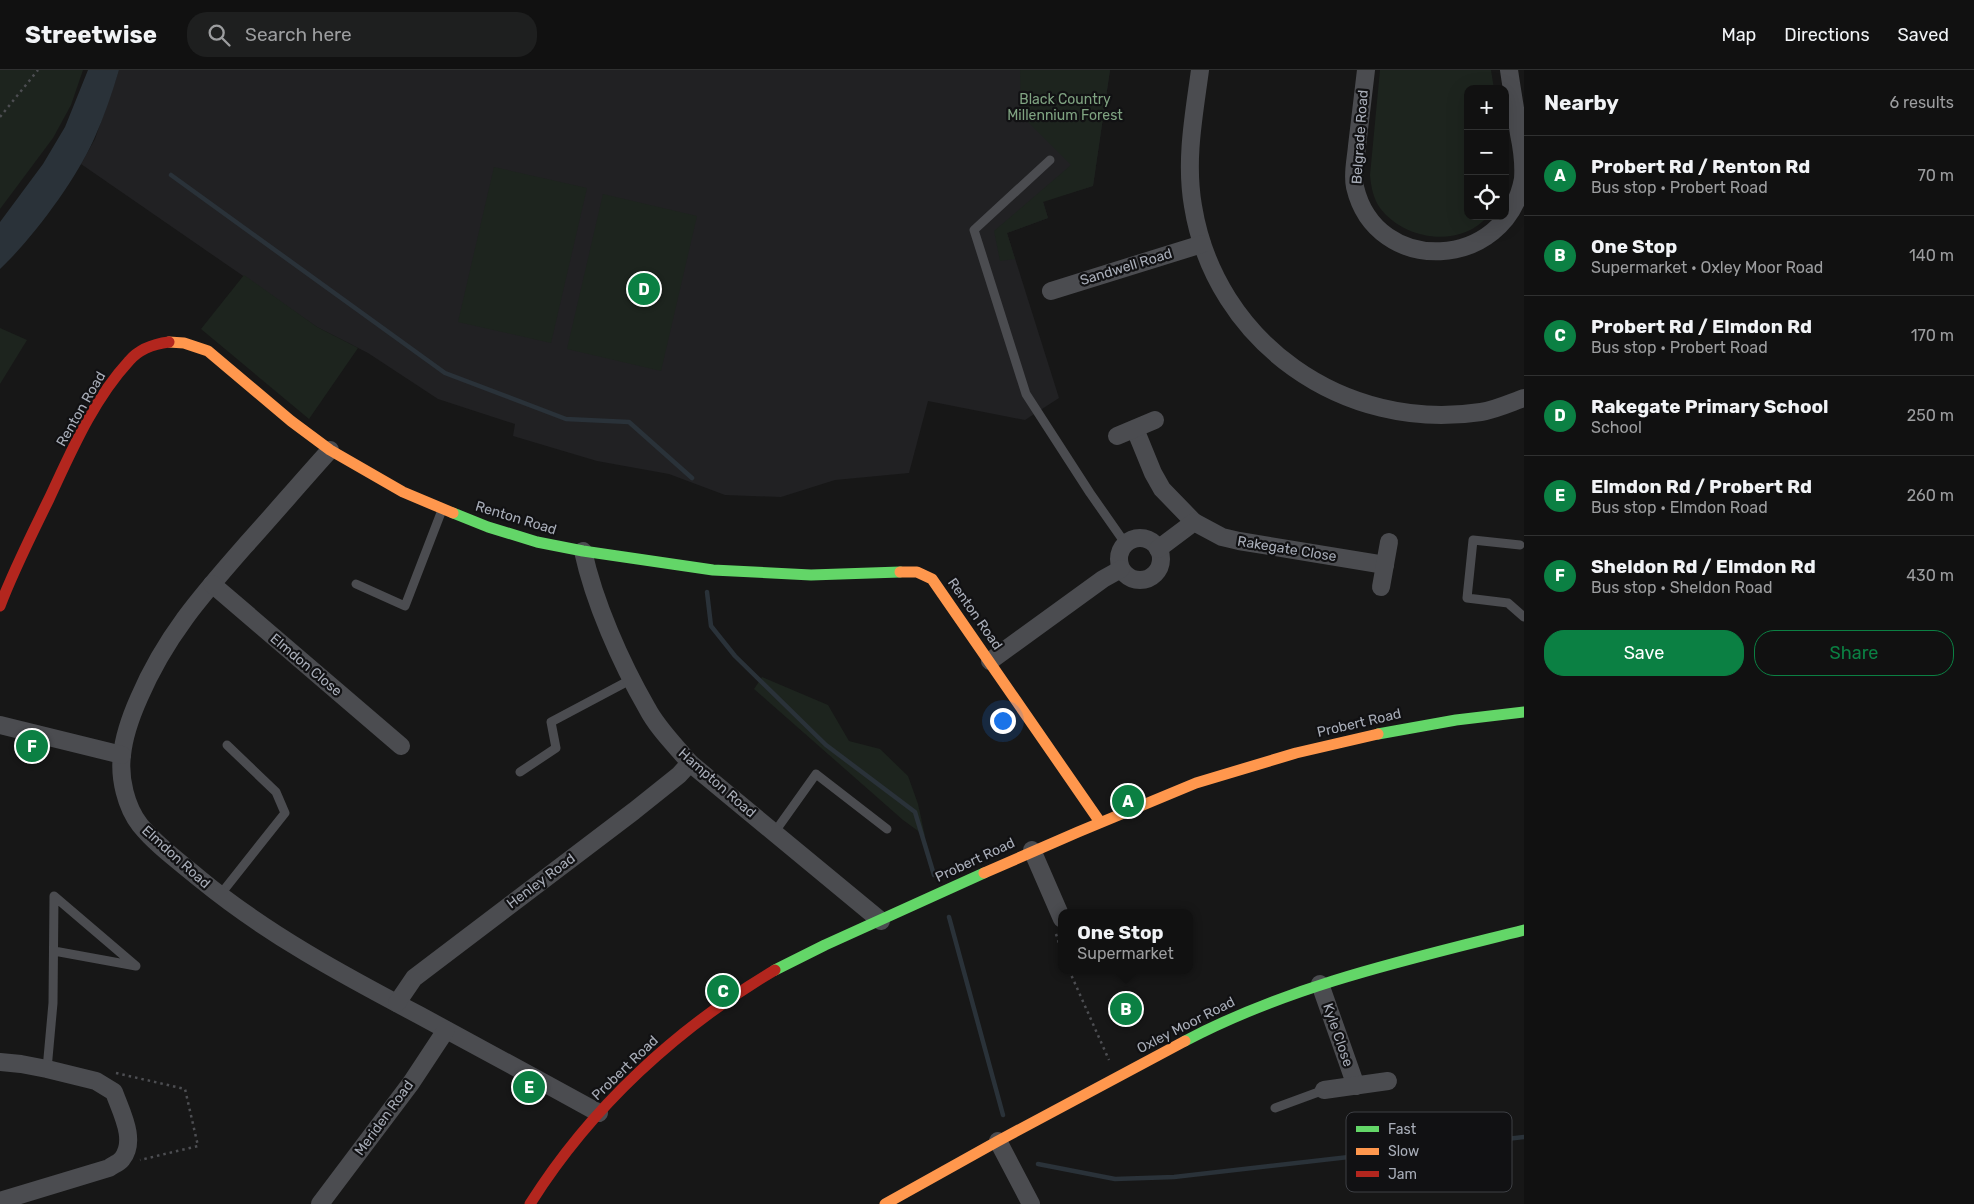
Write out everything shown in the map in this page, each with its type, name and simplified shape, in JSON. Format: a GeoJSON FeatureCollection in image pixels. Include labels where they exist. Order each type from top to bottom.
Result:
{"type":"FeatureCollection","features":[{"type":"Feature","properties":{"kind":"street"},"geometry":{"type":"LineString","coordinates":[[1200,70],[1189,154],[1193,207],[1202,244],[1221,289],[1238,315],[1260,341],[1288,364],[1316,383],[1347,398],[1385,410],[1422,415],[1482,412],[1524,398]]}},
{"type":"Feature","properties":{"kind":"street","name":"Belgrade Road"},"geometry":{"type":"LineString","coordinates":[[1366,70],[1355,168],[1354,185],[1358,198],[1364,212],[1388,237],[1421,250],[1442,252],[1465,248],[1484,239],[1500,226],[1511,213],[1518,197],[1524,178],[1523,158],[1509,70]]}},
{"type":"Feature","properties":{"kind":"street","name":"Sandwell Road"},"geometry":{"type":"LineString","coordinates":[[1050,291],[1202,244]]}},
{"type":"Feature","properties":{"kind":"street","name":"Renton Road"},"geometry":{"type":"LineString","coordinates":[[0,606],[66,464],[108,387],[126,364],[142,350],[159,343],[175,341],[192,343],[208,350],[291,421],[330,450],[402,492],[442,510],[488,527],[521,537],[583,551],[713,570],[811,575],[917,572],[932,579],[1100,822]]}},
{"type":"Feature","properties":{"kind":"street"},"geometry":{"type":"LineString","coordinates":[[1117,436],[1154,420]]}},
{"type":"Feature","properties":{"kind":"street","name":"Rakegate Close"},"geometry":{"type":"LineString","coordinates":[[1135,429],[1153,473],[1162,489],[1194,522],[1222,537],[1239,541],[1385,565]]}},
{"type":"Feature","properties":{"kind":"street","name":"Elmdon Road"},"geometry":{"type":"LineString","coordinates":[[330,450],[191,609],[159,656],[134,711],[122,755],[121,768],[124,790],[130,808],[140,824],[160,846],[220,896],[280,938],[327,966],[599,1113]]}},
{"type":"Feature","properties":{"kind":"street"},"geometry":{"type":"LineString","coordinates":[[1158,549],[1194,522]]}},
{"type":"Feature","properties":{"kind":"street"},"geometry":{"type":"LineString","coordinates":[[1143,538],[1149,540],[1158,549],[1160,555],[1159,568],[1150,578],[1144,580],[1130,578],[1121,569],[1119,555],[1125,543],[1143,538]]}},
{"type":"Feature","properties":{"kind":"street"},"geometry":{"type":"LineString","coordinates":[[1381,588],[1389,542]]}},
{"type":"Feature","properties":{"kind":"street","name":"Hampton Road"},"geometry":{"type":"LineString","coordinates":[[583,551],[587,569],[614,641],[647,709],[658,725],[690,763],[881,921]]}},
{"type":"Feature","properties":{"kind":"street"},"geometry":{"type":"LineString","coordinates":[[990,661],[1103,579],[1121,569]]}},
{"type":"Feature","properties":{"kind":"street","name":"Elmdon Close"},"geometry":{"type":"LineString","coordinates":[[212,584],[401,746]]}},
{"type":"Feature","properties":{"kind":"street","name":"Probert Road"},"geometry":{"type":"LineString","coordinates":[[530,1204],[570,1147],[599,1113],[641,1070],[685,1032],[735,995],[804,956],[1032,850],[1203,781],[1290,754],[1411,727],[1474,717],[1524,712]]}},
{"type":"Feature","properties":{"kind":"street"},"geometry":{"type":"LineString","coordinates":[[0,725],[122,755]]}},
{"type":"Feature","properties":{"kind":"street","name":"Henley Road"},"geometry":{"type":"LineString","coordinates":[[397,1003],[414,978],[634,811],[679,775],[690,763]]}},
{"type":"Feature","properties":{"kind":"street"},"geometry":{"type":"LineString","coordinates":[[1032,850],[1058,910]]}},
{"type":"Feature","properties":{"kind":"street","name":"Oxley Moor Road"},"geometry":{"type":"LineString","coordinates":[[885,1204],[1117,1077],[1242,1012],[1320,984],[1524,930]]}},
{"type":"Feature","properties":{"kind":"street","name":"Kyle Close"},"geometry":{"type":"LineString","coordinates":[[1320,984],[1356,1086]]}},
{"type":"Feature","properties":{"kind":"street","name":"Meriden Road"},"geometry":{"type":"LineString","coordinates":[[320,1204],[410,1083],[446,1030]]}},
{"type":"Feature","properties":{"kind":"street"},"geometry":{"type":"LineString","coordinates":[[0,1062],[47,1069],[96,1081],[114,1092],[129,1138],[128,1149],[122,1160],[109,1168],[0,1201]]}},
{"type":"Feature","properties":{"kind":"street","name":"Kyle Close"},"geometry":{"type":"LineString","coordinates":[[1324,1090],[1388,1081]]}},
{"type":"Feature","properties":{"kind":"street"},"geometry":{"type":"LineString","coordinates":[[998,1141],[1031,1204]]}},
{"type":"Feature","properties":{"kind":"lane"},"geometry":{"type":"LineString","coordinates":[[1050,160],[974,230],[1026,394],[1125,543]]}},
{"type":"Feature","properties":{"kind":"lane"},"geometry":{"type":"LineString","coordinates":[[356,584],[405,606],[442,510]]}},
{"type":"Feature","properties":{"kind":"lane"},"geometry":{"type":"LineString","coordinates":[[1520,545],[1473,540],[1467,598],[1508,603],[1524,617]]}},
{"type":"Feature","properties":{"kind":"lane"},"geometry":{"type":"LineString","coordinates":[[520,772],[556,748],[551,722],[632,679]]}},
{"type":"Feature","properties":{"kind":"lane"},"geometry":{"type":"LineString","coordinates":[[220,896],[285,812],[276,792],[227,745]]}},
{"type":"Feature","properties":{"kind":"lane"},"geometry":{"type":"LineString","coordinates":[[774,833],[816,774],[887,829]]}},
{"type":"Feature","properties":{"kind":"lane"},"geometry":{"type":"LineString","coordinates":[[47,1069],[53,1003],[54,896],[136,966],[54,951]]}},
{"type":"Feature","properties":{"kind":"lane"},"geometry":{"type":"LineString","coordinates":[[1275,1108],[1324,1090]]}},
{"type":"Feature","properties":{"kind":"path"},"geometry":{"type":"LineString","coordinates":[[0,117],[38,70]]}},
{"type":"Feature","properties":{"kind":"path"},"geometry":{"type":"LineString","coordinates":[[1071,974],[1117,1077]]}},
{"type":"Feature","properties":{"kind":"path"},"geometry":{"type":"LineString","coordinates":[[96,1081],[101,1070],[186,1088],[198,1146],[136,1161]]}},
{"type":"Feature","properties":{"kind":"shaded area"},"geometry":{"type":"Polygon","coordinates":[[[88,70],[119,70],[108,105],[94,139],[76,173],[52,208],[26,242],[0,269],[0,222],[43,164],[65,127],[88,70]]]}},
{"type":"Feature","properties":{"kind":"shaded area"},"geometry":{"type":"Polygon","coordinates":[[[119,70],[1110,70],[1093,186],[1043,201],[1048,218],[1007,233],[1059,398],[1025,420],[928,401],[909,473],[835,480],[781,497],[725,495],[669,474],[597,461],[513,436],[515,424],[438,399],[368,353],[317,327],[81,164],[95,139],[119,70]]]}},
{"type":"Feature","properties":{"kind":"green space"},"geometry":{"type":"Polygon","coordinates":[[[0,70],[83,70],[71,105],[53,138],[0,209],[0,70]]]}},
{"type":"Feature","properties":{"kind":"green space","name":"Black Country Millennium Forest"},"geometry":{"type":"Polygon","coordinates":[[[1020,70],[1110,70],[1093,186],[1043,202],[1048,218],[1007,233],[1015,259],[1000,261],[994,231],[1071,165],[1021,115],[1020,70]]]}},
{"type":"Feature","properties":{"kind":"green space"},"geometry":{"type":"Polygon","coordinates":[[[1380,70],[1491,70],[1493,85],[1464,85],[1464,220],[1483,220],[1463,233],[1448,236],[1432,236],[1417,233],[1390,219],[1380,208],[1373,192],[1370,175],[1380,70]]]}},
{"type":"Feature","properties":{"kind":"green space"},"geometry":{"type":"Polygon","coordinates":[[[494,167],[587,188],[551,343],[458,322],[494,167]]]}},
{"type":"Feature","properties":{"kind":"green space"},"geometry":{"type":"Polygon","coordinates":[[[603,194],[697,216],[661,371],[567,349],[603,194]]]}},
{"type":"Feature","properties":{"kind":"green space"},"geometry":{"type":"Polygon","coordinates":[[[244,275],[317,327],[358,348],[309,419],[201,329],[244,275]]]}},
{"type":"Feature","properties":{"kind":"green space"},"geometry":{"type":"Polygon","coordinates":[[[0,328],[27,340],[0,384],[0,328]]]}},
{"type":"Feature","properties":{"kind":"green space"},"geometry":{"type":"Polygon","coordinates":[[[762,677],[828,705],[849,741],[880,749],[908,776],[918,804],[925,836],[903,820],[754,689],[762,677]]]}},
{"type":"Feature","properties":{"kind":"waterway"},"geometry":{"type":"LineString","coordinates":[[171,175],[445,373],[566,419],[629,422],[692,478]]}},
{"type":"Feature","properties":{"kind":"waterway"},"geometry":{"type":"LineString","coordinates":[[707,592],[711,626],[735,656],[826,745],[915,812],[934,875]]}},
{"type":"Feature","properties":{"kind":"waterway"},"geometry":{"type":"LineString","coordinates":[[949,917],[1003,1115]]}},
{"type":"Feature","properties":{"kind":"waterway"},"geometry":{"type":"LineString","coordinates":[[1512,1138],[1524,1137]]}},
{"type":"Feature","properties":{"kind":"waterway"},"geometry":{"type":"LineString","coordinates":[[1038,1164],[1115,1179],[1174,1177],[1346,1157]]}},
{"type":"Feature","properties":{"kind":"traffic: fast"},"geometry":{"type":"LineString","coordinates":[[453,513],[488,527],[537,542],[583,551],[713,570],[811,575],[900,572]]}},
{"type":"Feature","properties":{"kind":"traffic: fast"},"geometry":{"type":"LineString","coordinates":[[1378,734],[1456,720],[1524,712]]}},
{"type":"Feature","properties":{"kind":"traffic: fast"},"geometry":{"type":"LineString","coordinates":[[775,970],[825,945],[984,873]]}},
{"type":"Feature","properties":{"kind":"traffic: fast"},"geometry":{"type":"LineString","coordinates":[[1185,1041],[1225,1021],[1267,1004],[1351,975],[1524,930]]}},
{"type":"Feature","properties":{"kind":"traffic: slow"},"geometry":{"type":"LineString","coordinates":[[169,342],[184,343],[208,351],[291,421],[330,450],[403,492],[453,513]]}},
{"type":"Feature","properties":{"kind":"traffic: slow"},"geometry":{"type":"LineString","coordinates":[[900,572],[917,572],[932,579],[1100,822]]}},
{"type":"Feature","properties":{"kind":"traffic: slow"},"geometry":{"type":"LineString","coordinates":[[984,873],[1196,783],[1296,753],[1378,734]]}},
{"type":"Feature","properties":{"kind":"traffic: slow"},"geometry":{"type":"LineString","coordinates":[[885,1204],[1185,1041]]}},
{"type":"Feature","properties":{"kind":"traffic: jam"},"geometry":{"type":"LineString","coordinates":[[0,606],[17,565],[74,445],[104,392],[137,353],[157,344],[169,342]]}},
{"type":"Feature","properties":{"kind":"traffic: jam"},"geometry":{"type":"LineString","coordinates":[[530,1204],[554,1168],[580,1135],[639,1072],[704,1017],[775,970]]}},
{"type":"Feature","properties":{"kind":"place","name":"Rakegate Primary School"},"geometry":{"type":"Point","coordinates":[644,289]}},
{"type":"Feature","properties":{"kind":"place","name":"Sheldon Rd / Elmdon Rd"},"geometry":{"type":"Point","coordinates":[32,746]}},
{"type":"Feature","properties":{"kind":"place","name":"Probert Rd / Renton Rd"},"geometry":{"type":"Point","coordinates":[1128,801]}},
{"type":"Feature","properties":{"kind":"place","name":"Probert Rd / Elmdon Rd"},"geometry":{"type":"Point","coordinates":[723,991]}},
{"type":"Feature","properties":{"kind":"place","name":"One Stop"},"geometry":{"type":"Point","coordinates":[1126,1009]}},
{"type":"Feature","properties":{"kind":"place","name":"Elmdon Rd / Probert Rd"},"geometry":{"type":"Point","coordinates":[529,1087]}}]}
